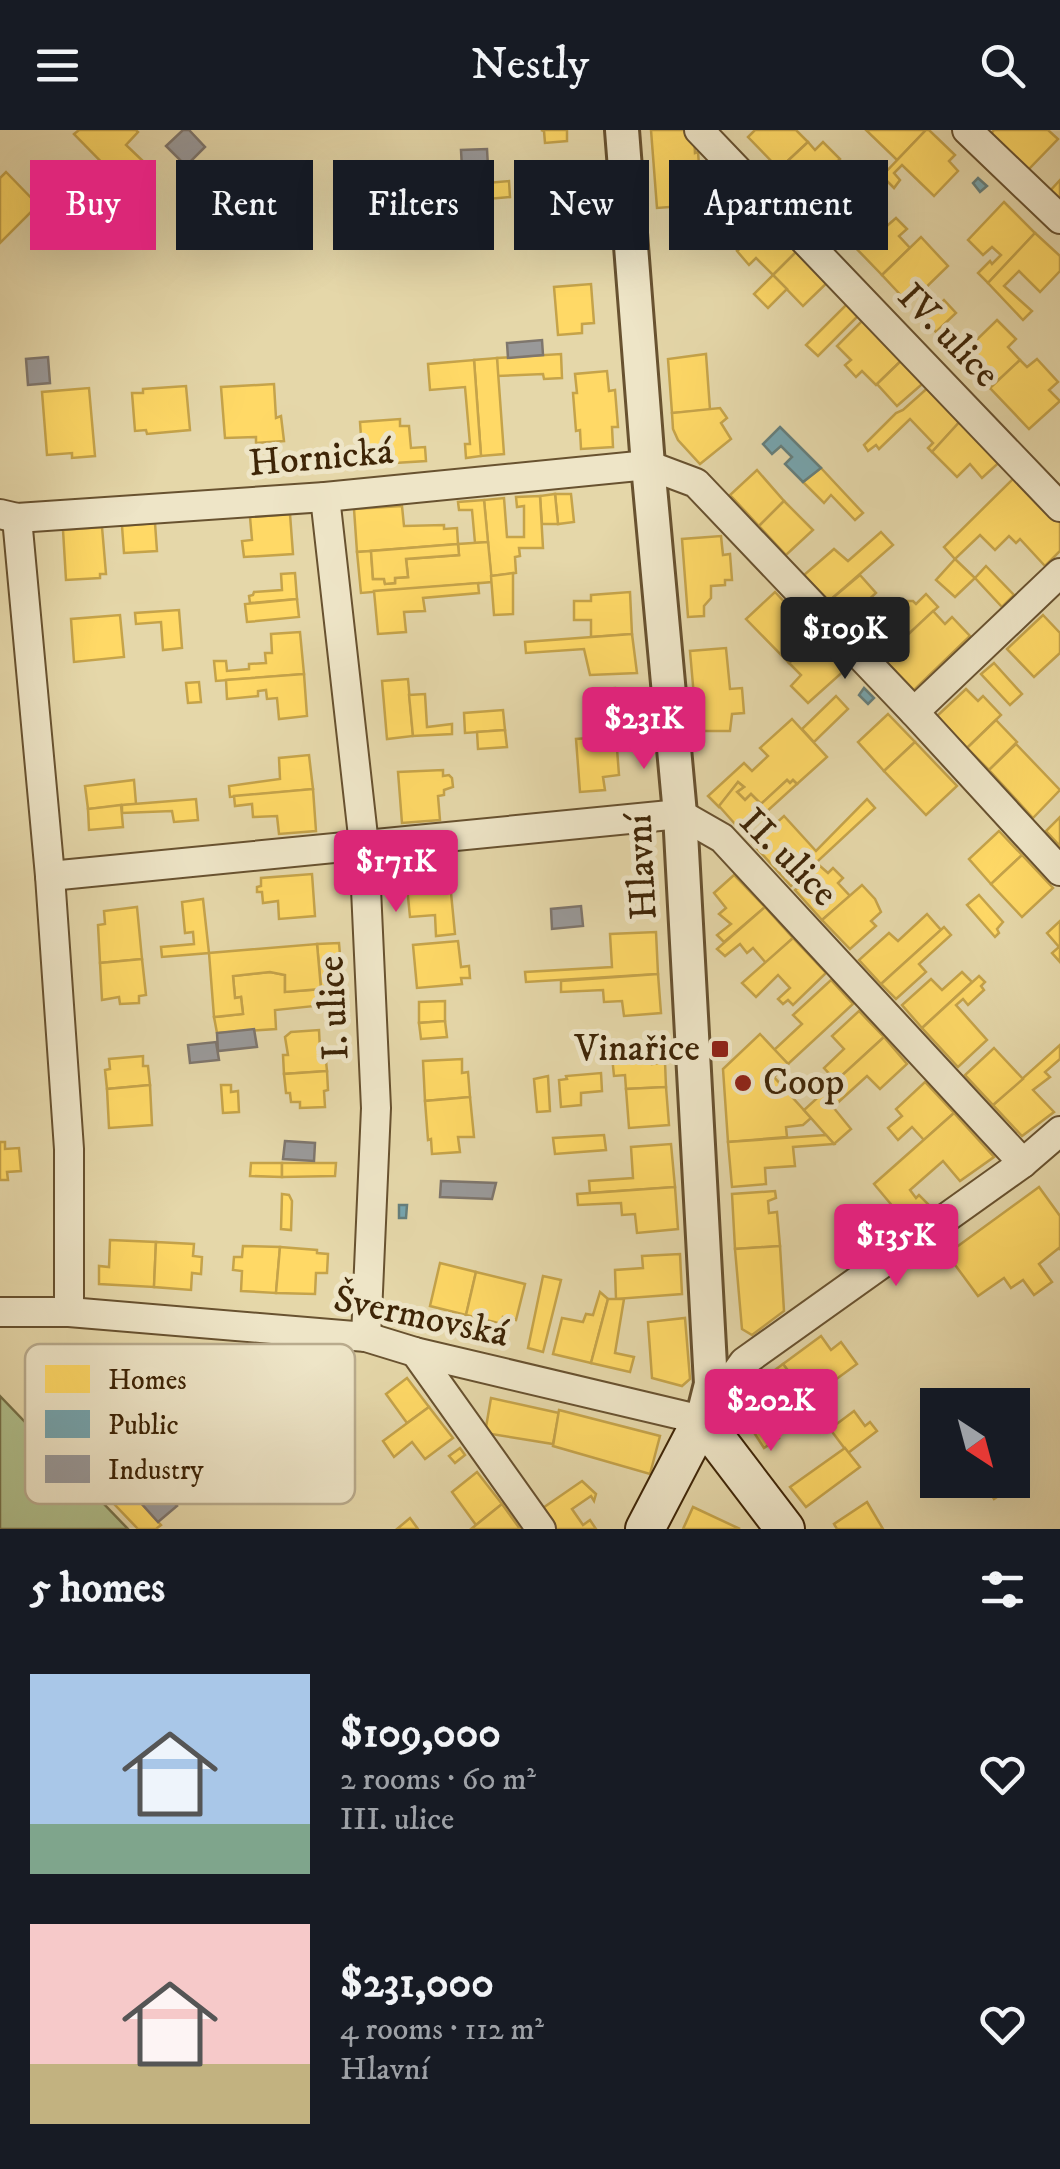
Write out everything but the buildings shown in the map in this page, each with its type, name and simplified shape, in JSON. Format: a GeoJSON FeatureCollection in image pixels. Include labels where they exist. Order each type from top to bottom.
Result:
{"type":"FeatureCollection","features":[{"type":"Feature","properties":{"kind":"main road"},"geometry":{"type":"LineString","coordinates":[[645,1529],[702,1420],[785,1529]]}},
{"type":"Feature","properties":{"kind":"street","name":"Hlavní"},"geometry":{"type":"LineString","coordinates":[[622,130],[680,814],[711,1384],[702,1420]]}},
{"type":"Feature","properties":{"kind":"street","name":"IV. ulice"},"geometry":{"type":"LineString","coordinates":[[698,130],[1060,507]]}},
{"type":"Feature","properties":{"kind":"street"},"geometry":{"type":"LineString","coordinates":[[967,130],[1060,219]]}},
{"type":"Feature","properties":{"kind":"street","name":"Hornická"},"geometry":{"type":"LineString","coordinates":[[9,516],[324,497],[648,465]]}},
{"type":"Feature","properties":{"kind":"street"},"geometry":{"type":"LineString","coordinates":[[648,465],[696,482],[1060,871]]}},
{"type":"Feature","properties":{"kind":"street","name":"I. ulice"},"geometry":{"type":"LineString","coordinates":[[324,497],[364,845],[376,1108],[366,1337]]}},
{"type":"Feature","properties":{"kind":"street"},"geometry":{"type":"LineString","coordinates":[[9,516],[50,876],[69,1149],[69,1312]]}},
{"type":"Feature","properties":{"kind":"street"},"geometry":{"type":"LineString","coordinates":[[914,712],[1060,574]]}},
{"type":"Feature","properties":{"kind":"street","name":"II. ulice"},"geometry":{"type":"LineString","coordinates":[[50,876],[680,814],[722,838],[1022,1163]]}},
{"type":"Feature","properties":{"kind":"street"},"geometry":{"type":"LineString","coordinates":[[702,1420],[744,1362],[1022,1163],[1060,1131]]}},
{"type":"Feature","properties":{"kind":"street","name":"Švermovská"},"geometry":{"type":"LineString","coordinates":[[0,1312],[69,1312],[366,1337],[702,1420]]}},
{"type":"Feature","properties":{"kind":"street"},"geometry":{"type":"LineString","coordinates":[[416,1352],[541,1529]]}},
{"type":"Feature","properties":{"kind":"green space"},"geometry":{"type":"Polygon","coordinates":[[[0,1396],[25,1422],[25,1504],[104,1504],[128,1529],[0,1529],[0,1396]]]}},
{"type":"Feature","properties":{"kind":"place","name":"Vinařice"},"geometry":{"type":"Point","coordinates":[720,1049]}},
{"type":"Feature","properties":{"kind":"place","name":"Coop"},"geometry":{"type":"Point","coordinates":[743,1083]}}]}
